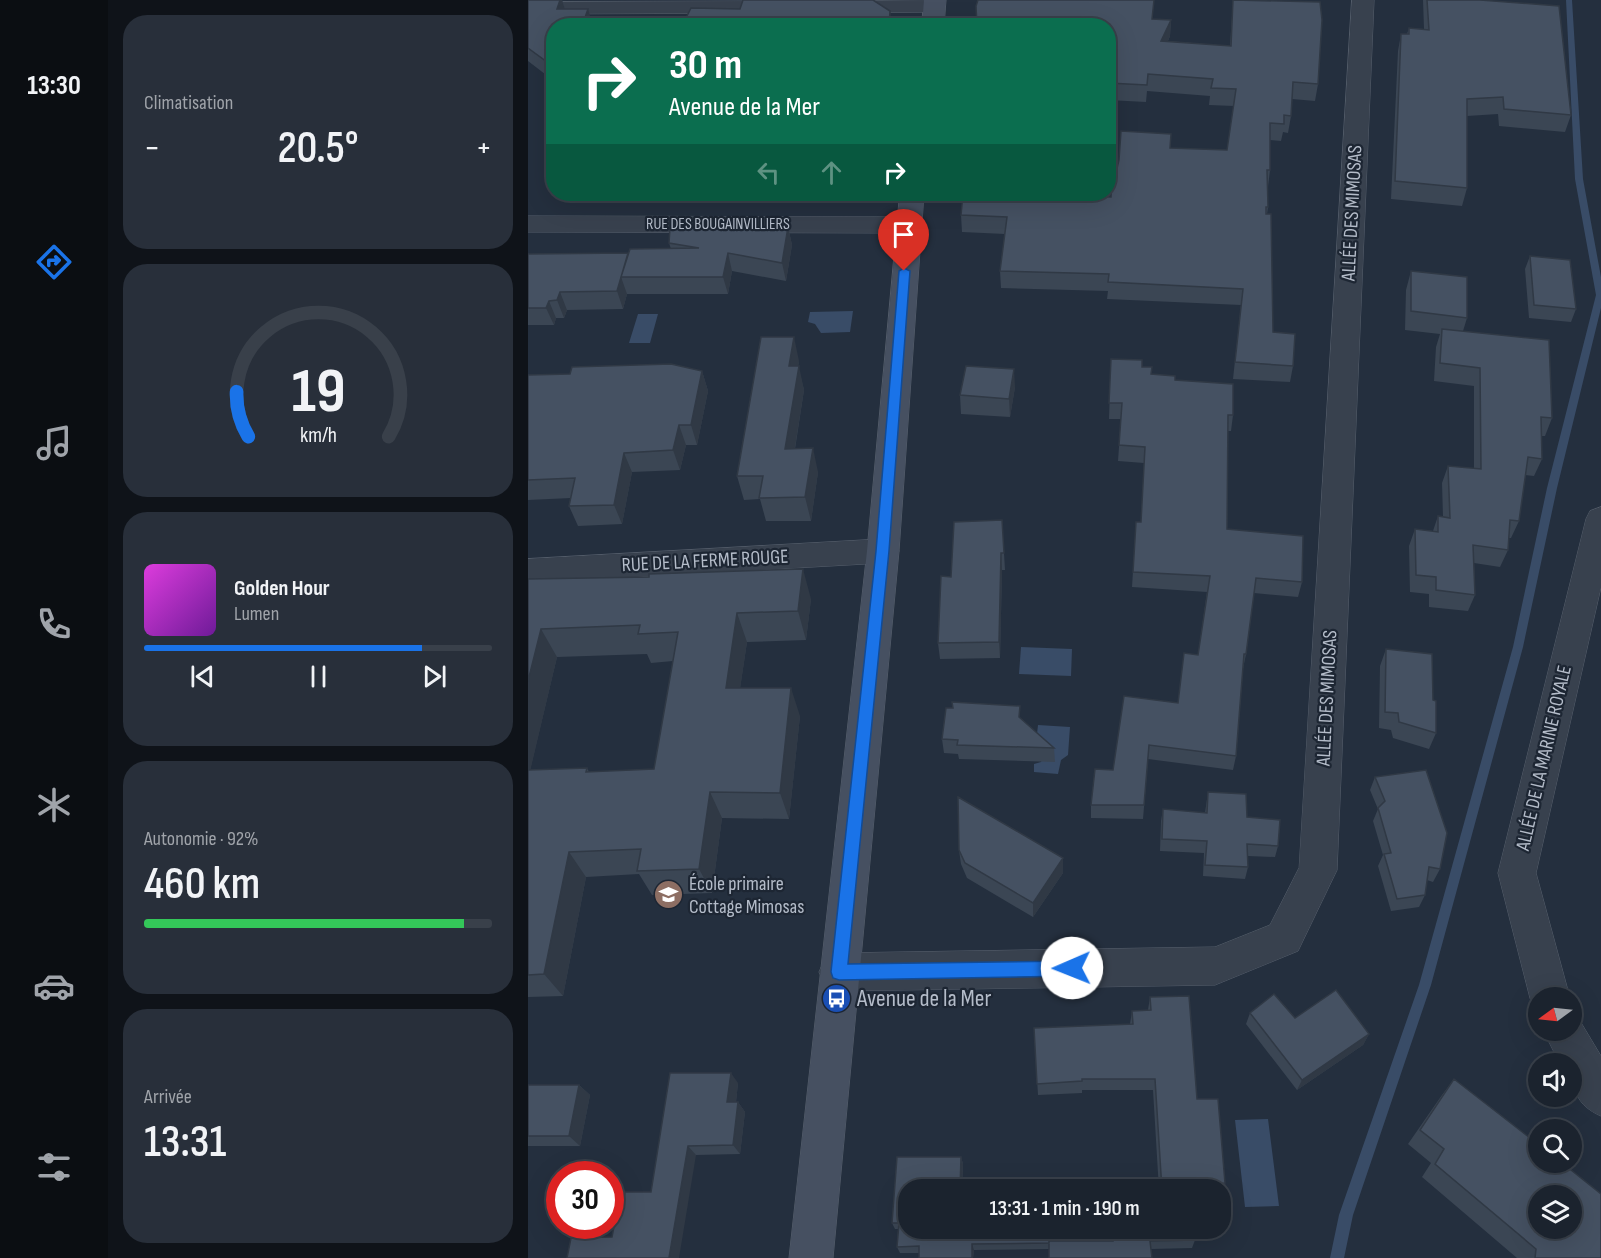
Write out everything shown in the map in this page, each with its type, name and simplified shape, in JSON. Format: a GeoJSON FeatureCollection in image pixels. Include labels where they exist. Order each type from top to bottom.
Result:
{"type":"FeatureCollection","features":[{"type":"Feature","properties":{"kind":"main road"},"geometry":{"type":"LineString","coordinates":[[811,1258],[883,551],[910,209]]}},
{"type":"Feature","properties":{"kind":"street","name":"ALLÉE DES MIMOSAS"},"geometry":{"type":"LineString","coordinates":[[839,972],[1215,966],[1284,938],[1318,870],[1363,0]]}},
{"type":"Feature","properties":{"kind":"street"},"geometry":{"type":"LineString","coordinates":[[528,8],[814,7],[934,10]]}},
{"type":"Feature","properties":{"kind":"street","name":"RUE DES BOUGAINVILLIERS"},"geometry":{"type":"LineString","coordinates":[[528,224],[910,209]]}},
{"type":"Feature","properties":{"kind":"street","name":"ALLÉE DE LA MARINE ROYALE"},"geometry":{"type":"LineString","coordinates":[[1547,987],[1517,873],[1601,519]]}},
{"type":"Feature","properties":{"kind":"street","name":"RUE DE LA FERME ROUGE"},"geometry":{"type":"LineString","coordinates":[[528,572],[883,551]]}},
{"type":"Feature","properties":{"kind":"street"},"geometry":{"type":"LineString","coordinates":[[1569,1041],[1601,1095]]}},
{"type":"Feature","properties":{"kind":"water"},"geometry":{"type":"Polygon","coordinates":[[[853,311],[850,332],[821,333],[815,324],[808,322],[810,312],[853,311]]]}},
{"type":"Feature","properties":{"kind":"water"},"geometry":{"type":"Polygon","coordinates":[[[638,314],[658,314],[650,343],[629,343],[638,314]]]}},
{"type":"Feature","properties":{"kind":"water"},"geometry":{"type":"Polygon","coordinates":[[[1021,647],[1072,649],[1071,676],[1019,674],[1021,647]]]}},
{"type":"Feature","properties":{"kind":"water"},"geometry":{"type":"Polygon","coordinates":[[[1038,725],[1070,727],[1068,755],[1061,760],[1058,774],[1034,772],[1034,764],[1041,762],[1045,752],[1044,745],[1036,743],[1038,725]]]}},
{"type":"Feature","properties":{"kind":"water"},"geometry":{"type":"Polygon","coordinates":[[[1268,1119],[1279,1206],[1245,1207],[1235,1120],[1268,1119]]]}},
{"type":"Feature","properties":{"kind":"building"},"geometry":{"type":"Polygon","coordinates":[[[528,0],[560,0],[557,9],[588,9],[585,18],[546,18],[546,61],[528,48],[528,0]]]}},
{"type":"Feature","properties":{"kind":"building"},"geometry":{"type":"Polygon","coordinates":[[[743,0],[873,0],[890,11],[890,18],[686,18],[691,8],[740,9],[743,0]]]}},
{"type":"Feature","properties":{"kind":"building"},"geometry":{"type":"Polygon","coordinates":[[[978,0],[1154,0],[1152,19],[1171,20],[1161,41],[1231,46],[1233,0],[1320,2],[1322,20],[1318,84],[1293,82],[1291,116],[1284,115],[1284,124],[1270,123],[1270,170],[1267,170],[1268,207],[1266,207],[1266,214],[1271,214],[1273,332],[1295,334],[1293,366],[1235,362],[1243,289],[1108,282],[1109,274],[1000,271],[1007,217],[961,215],[962,201],[1116,201],[1116,173],[1121,131],[1171,134],[1170,148],[1227,150],[1236,89],[1211,88],[1213,79],[1148,74],[1147,85],[1116,83],[1116,18],[977,18],[978,0]]]}},
{"type":"Feature","properties":{"kind":"building"},"geometry":{"type":"Polygon","coordinates":[[[1427,0],[1480,0],[1559,6],[1571,115],[1504,109],[1503,97],[1467,99],[1467,188],[1395,181],[1401,34],[1409,34],[1409,28],[1429,30],[1427,0]]]}},
{"type":"Feature","properties":{"kind":"building"},"geometry":{"type":"Polygon","coordinates":[[[788,227],[782,263],[728,253],[723,277],[621,277],[630,249],[699,248],[669,243],[670,228],[788,227]]]}},
{"type":"Feature","properties":{"kind":"building"},"geometry":{"type":"Polygon","coordinates":[[[628,253],[617,291],[560,292],[557,300],[549,301],[546,308],[528,308],[528,254],[628,253]]]}},
{"type":"Feature","properties":{"kind":"building"},"geometry":{"type":"Polygon","coordinates":[[[1530,256],[1570,260],[1576,309],[1534,305],[1530,256]]]}},
{"type":"Feature","properties":{"kind":"building"},"geometry":{"type":"Polygon","coordinates":[[[1411,271],[1467,277],[1467,318],[1411,311],[1411,271]]]}},
{"type":"Feature","properties":{"kind":"building"},"geometry":{"type":"Polygon","coordinates":[[[1442,329],[1549,340],[1552,418],[1541,417],[1542,459],[1528,457],[1519,521],[1510,520],[1508,550],[1473,545],[1475,595],[1436,590],[1436,577],[1416,575],[1415,529],[1438,532],[1438,516],[1450,518],[1448,466],[1481,469],[1480,368],[1440,363],[1442,329]]]}},
{"type":"Feature","properties":{"kind":"building"},"geometry":{"type":"Polygon","coordinates":[[[761,337],[794,337],[789,366],[799,366],[785,449],[813,448],[805,497],[759,498],[763,476],[737,476],[761,337]]]}},
{"type":"Feature","properties":{"kind":"building"},"geometry":{"type":"Polygon","coordinates":[[[1111,359],[1142,360],[1142,367],[1152,367],[1151,374],[1175,376],[1175,380],[1233,384],[1233,415],[1228,415],[1227,529],[1303,536],[1302,582],[1256,578],[1246,654],[1244,654],[1236,756],[1149,745],[1144,805],[1091,805],[1095,769],[1113,770],[1124,696],[1178,703],[1184,653],[1198,655],[1210,576],[1133,572],[1136,522],[1141,522],[1145,447],[1119,445],[1122,403],[1109,403],[1111,359]]]}},
{"type":"Feature","properties":{"kind":"building"},"geometry":{"type":"Polygon","coordinates":[[[671,364],[702,371],[691,425],[679,425],[673,450],[624,453],[614,505],[569,506],[575,478],[528,480],[528,375],[570,374],[572,367],[671,364]]]}},
{"type":"Feature","properties":{"kind":"building"},"geometry":{"type":"Polygon","coordinates":[[[966,366],[1014,369],[1009,399],[960,395],[966,366]]]}},
{"type":"Feature","properties":{"kind":"building"},"geometry":{"type":"Polygon","coordinates":[[[1002,520],[1004,553],[1001,553],[999,642],[938,643],[941,576],[951,577],[954,522],[1002,520]]]}},
{"type":"Feature","properties":{"kind":"building"},"geometry":{"type":"Polygon","coordinates":[[[803,569],[798,611],[737,613],[726,688],[791,688],[780,793],[710,792],[699,869],[637,871],[641,849],[569,852],[544,974],[528,975],[528,770],[587,768],[586,772],[654,769],[678,632],[638,634],[640,625],[541,629],[528,681],[528,579],[649,577],[649,574],[803,569]]]}},
{"type":"Feature","properties":{"kind":"building"},"geometry":{"type":"Polygon","coordinates":[[[1386,649],[1432,654],[1436,733],[1399,722],[1398,713],[1385,712],[1386,649]]]}},
{"type":"Feature","properties":{"kind":"building"},"geometry":{"type":"Polygon","coordinates":[[[952,702],[1020,706],[1019,717],[1054,748],[957,745],[958,740],[942,739],[946,708],[953,708],[952,702]]]}},
{"type":"Feature","properties":{"kind":"building"},"geometry":{"type":"Polygon","coordinates":[[[1426,770],[1447,833],[1440,869],[1429,867],[1425,895],[1397,899],[1384,854],[1391,853],[1378,808],[1385,801],[1375,777],[1426,770]]]}},
{"type":"Feature","properties":{"kind":"building"},"geometry":{"type":"Polygon","coordinates":[[[1208,792],[1246,794],[1247,817],[1280,820],[1278,846],[1247,844],[1248,867],[1205,865],[1207,841],[1162,839],[1163,809],[1207,813],[1208,792]]]}},
{"type":"Feature","properties":{"kind":"building"},"geometry":{"type":"Polygon","coordinates":[[[958,797],[1063,858],[1033,903],[965,863],[959,850],[958,797]]]}},
{"type":"Feature","properties":{"kind":"building"},"geometry":{"type":"Polygon","coordinates":[[[1336,990],[1369,1034],[1302,1080],[1250,1013],[1274,994],[1295,1018],[1336,990]]]}},
{"type":"Feature","properties":{"kind":"building"},"geometry":{"type":"Polygon","coordinates":[[[1189,996],[1197,1099],[1218,1099],[1225,1179],[1161,1179],[1155,1079],[1082,1079],[1082,1081],[1037,1084],[1034,1028],[1133,1024],[1132,1011],[1151,1010],[1150,997],[1189,996]]]}},
{"type":"Feature","properties":{"kind":"building"},"geometry":{"type":"Polygon","coordinates":[[[670,1073],[731,1073],[727,1102],[738,1102],[733,1145],[688,1146],[669,1258],[567,1258],[571,1239],[624,1239],[625,1192],[651,1192],[670,1073]]]}},
{"type":"Feature","properties":{"kind":"building"},"geometry":{"type":"Polygon","coordinates":[[[1454,1079],[1528,1136],[1528,1173],[1575,1173],[1601,1194],[1601,1258],[1535,1258],[1536,1249],[1435,1164],[1444,1149],[1420,1130],[1454,1079]]]}},
{"type":"Feature","properties":{"kind":"building"},"geometry":{"type":"Polygon","coordinates":[[[528,1085],[579,1085],[569,1136],[528,1136],[528,1085]]]}},
{"type":"Feature","properties":{"kind":"building"},"geometry":{"type":"Polygon","coordinates":[[[897,1157],[961,1157],[960,1179],[898,1179],[898,1223],[892,1223],[897,1157]]]}},
{"type":"Feature","properties":{"kind":"building"},"geometry":{"type":"Polygon","coordinates":[[[898,1235],[898,1239],[1049,1239],[1049,1243],[972,1244],[972,1258],[919,1258],[919,1246],[897,1247],[898,1235]]]}},
{"type":"Feature","properties":{"kind":"building"},"geometry":{"type":"Polygon","coordinates":[[[1113,1239],[1195,1239],[1150,1241],[1152,1258],[1049,1258],[1049,1241],[1113,1241],[1113,1239]]]}},
{"type":"Feature","properties":{"kind":"waterway"},"geometry":{"type":"LineString","coordinates":[[1337,1258],[1346,1215],[1425,985],[1518,647],[1552,488],[1600,295],[1579,179],[1569,0]]}},
{"type":"Feature","properties":{"kind":"place","name":"École primaire Cottage Mimosas"},"geometry":{"type":"Point","coordinates":[668,895]}},
{"type":"Feature","properties":{"kind":"place","name":"Avenue de la Mer"},"geometry":{"type":"Point","coordinates":[836,998]}},
{"type":"Feature","properties":{"kind":"route"},"geometry":{"type":"LineString","coordinates":[[904,271],[883,551],[839,972],[1072,968]]}}]}
